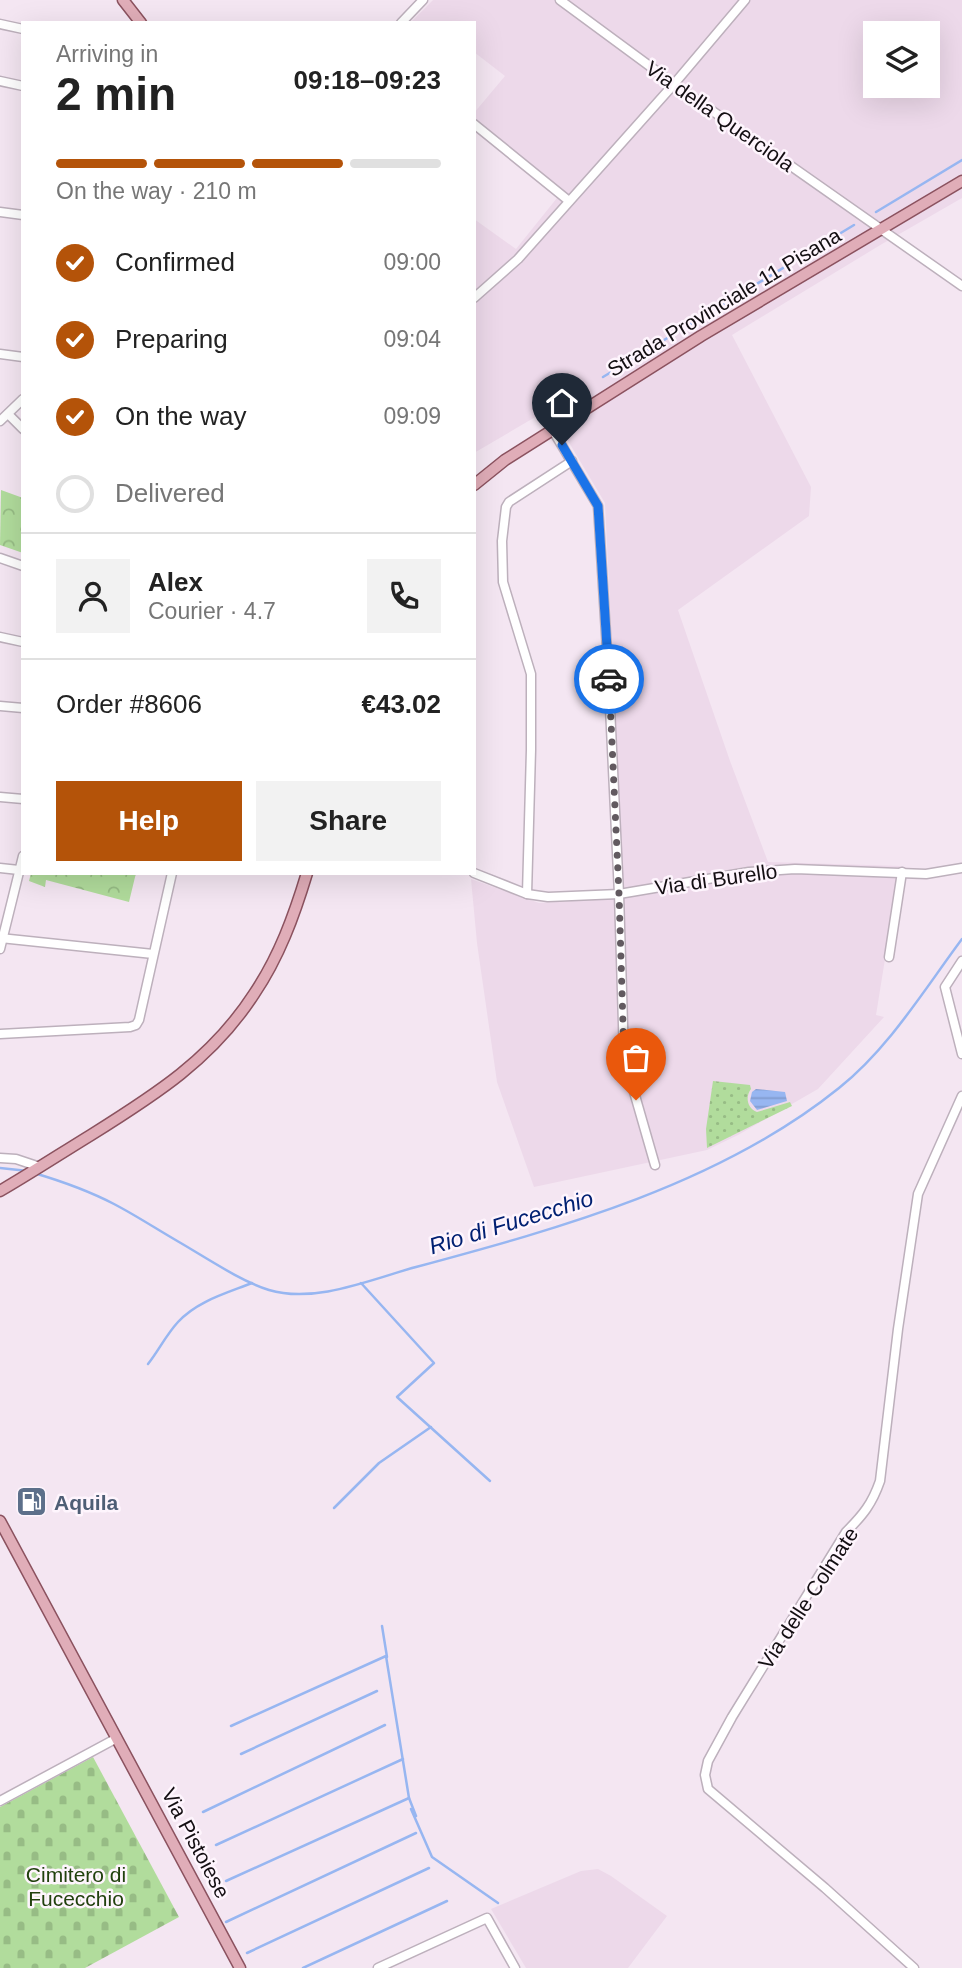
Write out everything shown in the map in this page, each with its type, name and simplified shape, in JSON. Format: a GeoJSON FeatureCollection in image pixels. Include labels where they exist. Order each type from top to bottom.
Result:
{"type":"FeatureCollection","features":[{"type":"Feature","properties":{"kind":"main road"},"geometry":{"type":"LineString","coordinates":[[123,0],[139,21]]}},
{"type":"Feature","properties":{"kind":"main road","name":"Strada Provinciale 11 Pisana"},"geometry":{"type":"LineString","coordinates":[[476,483],[505,460],[552,429],[701,336],[962,181]]}},
{"type":"Feature","properties":{"kind":"main road"},"geometry":{"type":"LineString","coordinates":[[0,1191],[151,1097],[198,1061],[231,1026],[253,996],[282,944],[306,875]]}},
{"type":"Feature","properties":{"kind":"main road","name":"Via Pistoiese"},"geometry":{"type":"LineString","coordinates":[[0,1521],[240,1968]]}},
{"type":"Feature","properties":{"kind":"street"},"geometry":{"type":"LineString","coordinates":[[403,21],[424,0]]}},
{"type":"Feature","properties":{"kind":"street","name":"Via della Querciola"},"geometry":{"type":"LineString","coordinates":[[559,0],[962,286]]}},
{"type":"Feature","properties":{"kind":"street"},"geometry":{"type":"LineString","coordinates":[[476,296],[518,259],[745,0]]}},
{"type":"Feature","properties":{"kind":"street"},"geometry":{"type":"LineString","coordinates":[[0,24],[21,29]]}},
{"type":"Feature","properties":{"kind":"street"},"geometry":{"type":"LineString","coordinates":[[0,81],[21,86]]}},
{"type":"Feature","properties":{"kind":"street"},"geometry":{"type":"LineString","coordinates":[[476,126],[569,201]]}},
{"type":"Feature","properties":{"kind":"street"},"geometry":{"type":"LineString","coordinates":[[0,212],[21,215]]}},
{"type":"Feature","properties":{"kind":"street"},"geometry":{"type":"LineString","coordinates":[[0,354],[21,357]]}},
{"type":"Feature","properties":{"kind":"street"},"geometry":{"type":"LineString","coordinates":[[0,421],[21,401]]}},
{"type":"Feature","properties":{"kind":"street"},"geometry":{"type":"LineString","coordinates":[[8,414],[21,427]]}},
{"type":"Feature","properties":{"kind":"street"},"geometry":{"type":"LineString","coordinates":[[552,429],[598,506],[619,894],[624,1057],[655,1165]]}},
{"type":"Feature","properties":{"kind":"street"},"geometry":{"type":"LineString","coordinates":[[527,894],[531,674],[503,582],[502,541],[509,502],[572,461]]}},
{"type":"Feature","properties":{"kind":"street"},"geometry":{"type":"LineString","coordinates":[[0,558],[21,565]]}},
{"type":"Feature","properties":{"kind":"street"},"geometry":{"type":"LineString","coordinates":[[0,637],[21,642]]}},
{"type":"Feature","properties":{"kind":"street"},"geometry":{"type":"LineString","coordinates":[[0,706],[21,708]]}},
{"type":"Feature","properties":{"kind":"street"},"geometry":{"type":"LineString","coordinates":[[0,797],[21,799]]}},
{"type":"Feature","properties":{"kind":"street"},"geometry":{"type":"LineString","coordinates":[[0,949],[21,863]]}},
{"type":"Feature","properties":{"kind":"street"},"geometry":{"type":"LineString","coordinates":[[0,868],[19,870]]}},
{"type":"Feature","properties":{"kind":"street","name":"Via di Burello"},"geometry":{"type":"LineString","coordinates":[[476,874],[527,894],[548,897],[619,894],[749,872],[795,869],[926,874],[962,868]]}},
{"type":"Feature","properties":{"kind":"street"},"geometry":{"type":"LineString","coordinates":[[889,957],[902,872]]}},
{"type":"Feature","properties":{"kind":"street"},"geometry":{"type":"LineString","coordinates":[[0,1034],[134,1026],[139,1020],[172,875]]}},
{"type":"Feature","properties":{"kind":"street"},"geometry":{"type":"LineString","coordinates":[[1,938],[153,954]]}},
{"type":"Feature","properties":{"kind":"street"},"geometry":{"type":"LineString","coordinates":[[962,961],[945,987],[962,1054]]}},
{"type":"Feature","properties":{"kind":"street","name":"Via delle Colmate"},"geometry":{"type":"LineString","coordinates":[[914,1968],[708,1788],[705,1775],[708,1761],[732,1717],[846,1532],[865,1513],[873,1500],[880,1481],[918,1194],[962,1096]]}},
{"type":"Feature","properties":{"kind":"street"},"geometry":{"type":"LineString","coordinates":[[0,1158],[43,1165]]}},
{"type":"Feature","properties":{"kind":"street"},"geometry":{"type":"LineString","coordinates":[[0,1801],[117,1738]]}},
{"type":"Feature","properties":{"kind":"street"},"geometry":{"type":"LineString","coordinates":[[378,1968],[487,1918],[515,1968]]}},
{"type":"Feature","properties":{"kind":"street"},"geometry":{"type":"LineString","coordinates":[[402,1957],[407,1968]]}},
{"type":"Feature","properties":{"kind":"shaded area"},"geometry":{"type":"Polygon","coordinates":[[[433,0],[962,0],[962,198],[732,335],[811,487],[809,516],[678,610],[768,862],[900,866],[876,1015],[884,1017],[818,1089],[738,1135],[707,1150],[534,1187],[497,1082],[477,943],[471,879],[539,903],[624,898],[605,503],[549,409],[476,452],[476,220],[516,249],[557,198],[476,133],[476,111],[505,76],[476,54],[476,21],[412,21],[433,0]]]}},
{"type":"Feature","properties":{"kind":"shaded area"},"geometry":{"type":"Polygon","coordinates":[[[598,1869],[667,1916],[628,1968],[526,1968],[491,1909],[581,1871],[598,1869]]]}},
{"type":"Feature","properties":{"kind":"green space"},"geometry":{"type":"Polygon","coordinates":[[[1,490],[21,497],[21,552],[0,545],[1,490]]]}},
{"type":"Feature","properties":{"kind":"green space"},"geometry":{"type":"Polygon","coordinates":[[[30,875],[136,875],[129,902],[46,880],[45,887],[29,881],[30,875]]]}},
{"type":"Feature","properties":{"kind":"green space"},"geometry":{"type":"Polygon","coordinates":[[[713,1081],[750,1085],[748,1102],[757,1112],[790,1102],[792,1106],[707,1148],[706,1129],[713,1081]]]}},
{"type":"Feature","properties":{"kind":"green space","name":"Cimitero di Fucecchio"},"geometry":{"type":"Polygon","coordinates":[[[93,1757],[179,1917],[85,1968],[0,1968],[0,1807],[93,1757]]]}},
{"type":"Feature","properties":{"kind":"water"},"geometry":{"type":"Polygon","coordinates":[[[756,1089],[785,1092],[787,1101],[757,1110],[750,1101],[752,1092],[756,1089]]]}},
{"type":"Feature","properties":{"kind":"waterway"},"geometry":{"type":"LineString","coordinates":[[876,212],[962,160]]}},
{"type":"Feature","properties":{"kind":"waterway"},"geometry":{"type":"LineString","coordinates":[[603,377],[854,225]]}},
{"type":"Feature","properties":{"kind":"waterway","name":"Rio di Fucecchio"},"geometry":{"type":"LineString","coordinates":[[34,1173],[114,1204],[258,1286],[287,1294],[343,1288],[582,1219],[691,1177],[743,1151],[793,1122],[857,1072],[890,1037],[962,939]]}},
{"type":"Feature","properties":{"kind":"waterway","name":"Rio di Fucecchio"},"geometry":{"type":"LineString","coordinates":[[0,1168],[28,1171]]}},
{"type":"Feature","properties":{"kind":"waterway"},"geometry":{"type":"LineString","coordinates":[[148,1364],[178,1322],[194,1308],[252,1283]]}},
{"type":"Feature","properties":{"kind":"waterway"},"geometry":{"type":"LineString","coordinates":[[361,1283],[434,1363],[397,1397],[490,1481]]}},
{"type":"Feature","properties":{"kind":"waterway"},"geometry":{"type":"LineString","coordinates":[[334,1508],[379,1463],[431,1427]]}},
{"type":"Feature","properties":{"kind":"waterway"},"geometry":{"type":"LineString","coordinates":[[382,1626],[387,1657]]}},
{"type":"Feature","properties":{"kind":"waterway"},"geometry":{"type":"LineString","coordinates":[[231,1726],[386,1656],[409,1798],[416,1816]]}},
{"type":"Feature","properties":{"kind":"waterway"},"geometry":{"type":"LineString","coordinates":[[241,1754],[377,1691]]}},
{"type":"Feature","properties":{"kind":"waterway"},"geometry":{"type":"LineString","coordinates":[[203,1812],[385,1725]]}},
{"type":"Feature","properties":{"kind":"waterway"},"geometry":{"type":"LineString","coordinates":[[216,1845],[403,1759]]}},
{"type":"Feature","properties":{"kind":"waterway"},"geometry":{"type":"LineString","coordinates":[[226,1881],[409,1798]]}},
{"type":"Feature","properties":{"kind":"waterway"},"geometry":{"type":"LineString","coordinates":[[411,1809],[432,1857],[498,1903]]}},
{"type":"Feature","properties":{"kind":"waterway"},"geometry":{"type":"LineString","coordinates":[[226,1922],[416,1833]]}},
{"type":"Feature","properties":{"kind":"waterway"},"geometry":{"type":"LineString","coordinates":[[247,1953],[429,1868]]}},
{"type":"Feature","properties":{"kind":"waterway"},"geometry":{"type":"LineString","coordinates":[[303,1968],[447,1901]]}},
{"type":"Feature","properties":{"kind":"way so far"},"geometry":{"type":"LineString","coordinates":[[609,679],[624,1057],[636,1100]]}},
{"type":"Feature","properties":{"kind":"place","name":"Aquila"},"geometry":{"type":"Point","coordinates":[31,1502]}},
{"type":"Feature","properties":{"kind":"route"},"geometry":{"type":"LineString","coordinates":[[562,445],[598,506],[609,679]]}}]}
